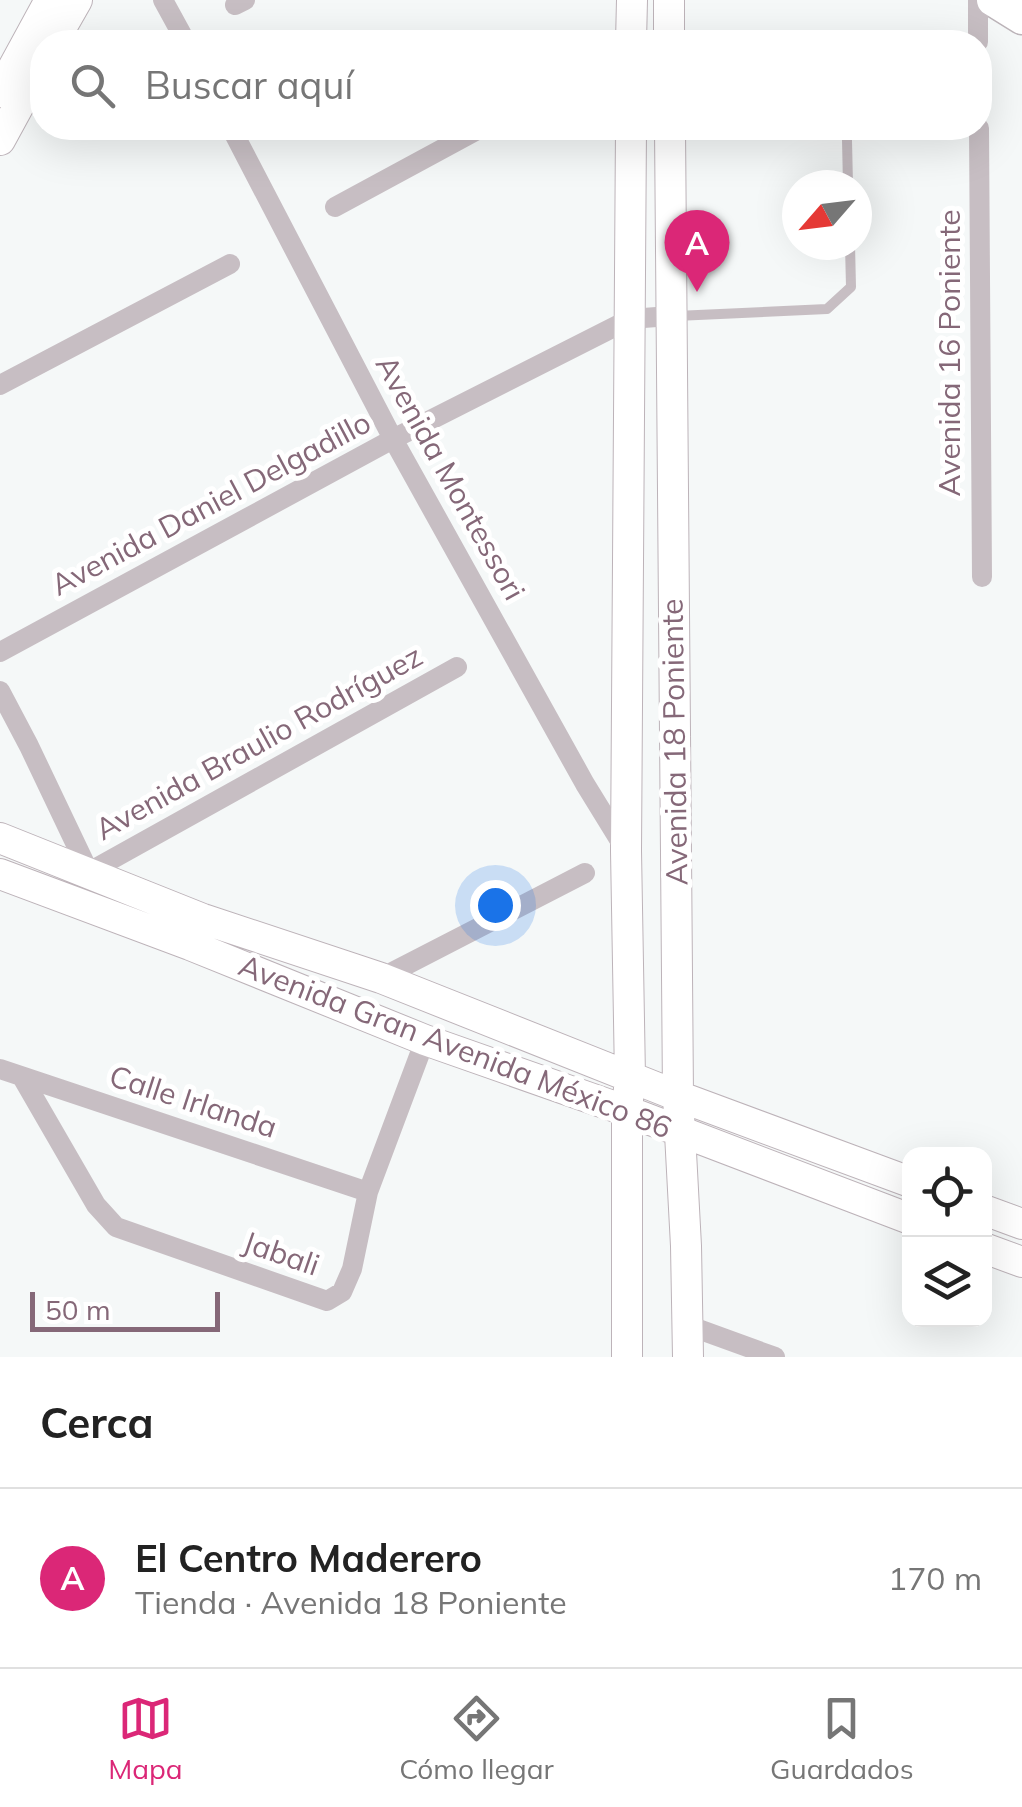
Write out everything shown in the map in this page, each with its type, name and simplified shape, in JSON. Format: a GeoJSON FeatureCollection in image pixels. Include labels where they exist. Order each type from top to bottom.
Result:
{"type":"FeatureCollection","features":[{"type":"Feature","properties":{"kind":"main road"},"geometry":{"type":"LineString","coordinates":[[993,0],[1022,18]]}},
{"type":"Feature","properties":{"kind":"street"},"geometry":{"type":"LineString","coordinates":[[34,30],[50,0]]}},
{"type":"Feature","properties":{"kind":"street"},"geometry":{"type":"LineString","coordinates":[[61,30],[77,0]]}},
{"type":"Feature","properties":{"kind":"street"},"geometry":{"type":"LineString","coordinates":[[163,0],[179,30]]}},
{"type":"Feature","properties":{"kind":"street"},"geometry":{"type":"LineString","coordinates":[[631,30],[632,0]]}},
{"type":"Feature","properties":{"kind":"street"},"geometry":{"type":"LineString","coordinates":[[669,0],[669,30]]}},
{"type":"Feature","properties":{"kind":"street"},"geometry":{"type":"LineString","coordinates":[[978,0],[978,30]]}},
{"type":"Feature","properties":{"kind":"street"},"geometry":{"type":"LineString","coordinates":[[0,92],[30,37]]}},
{"type":"Feature","properties":{"kind":"street"},"geometry":{"type":"LineString","coordinates":[[0,140],[30,84]]}},
{"type":"Feature","properties":{"kind":"street","name":"Avenida Montessori"},"geometry":{"type":"LineString","coordinates":[[237,140],[392,439],[626,851]]}},
{"type":"Feature","properties":{"kind":"street"},"geometry":{"type":"LineString","coordinates":[[335,207],[460,140]]}},
{"type":"Feature","properties":{"kind":"street","name":"Avenida 18 Poniente"},"geometry":{"type":"LineString","coordinates":[[627,1357],[630,140]]}},
{"type":"Feature","properties":{"kind":"street","name":"Avenida 18 Poniente"},"geometry":{"type":"LineString","coordinates":[[670,140],[678,1096],[688,1357]]}},
{"type":"Feature","properties":{"kind":"street","name":"Avenida 16 Poniente"},"geometry":{"type":"LineString","coordinates":[[979,140],[982,577]]}},
{"type":"Feature","properties":{"kind":"street"},"geometry":{"type":"LineString","coordinates":[[0,385],[230,264]]}},
{"type":"Feature","properties":{"kind":"street","name":"Avenida Daniel Delgadillo"},"geometry":{"type":"LineString","coordinates":[[0,652],[392,439],[630,319],[670,316]]}},
{"type":"Feature","properties":{"kind":"street","name":"Avenida Braulio Rodríguez"},"geometry":{"type":"LineString","coordinates":[[90,872],[457,668]]}},
{"type":"Feature","properties":{"kind":"street"},"geometry":{"type":"LineString","coordinates":[[0,691],[90,872]]}},
{"type":"Feature","properties":{"kind":"street","name":"Avenida Gran Avenida México 86"},"geometry":{"type":"LineString","coordinates":[[0,838],[204,918],[381,978],[678,1096],[902,1179]]}},
{"type":"Feature","properties":{"kind":"street"},"geometry":{"type":"LineString","coordinates":[[381,978],[584,872]]}},
{"type":"Feature","properties":{"kind":"street","name":"Avenida Gran Avenida México 86"},"geometry":{"type":"LineString","coordinates":[[0,874],[190,945],[424,1040],[627,1111],[902,1216]]}},
{"type":"Feature","properties":{"kind":"street","name":"Jabali"},"geometry":{"type":"LineString","coordinates":[[22,1077],[96,1205],[116,1227],[327,1301],[342,1292],[352,1269],[368,1192],[424,1040]]}},
{"type":"Feature","properties":{"kind":"street","name":"Calle Irlanda"},"geometry":{"type":"LineString","coordinates":[[0,1069],[368,1192]]}},
{"type":"Feature","properties":{"kind":"street"},"geometry":{"type":"LineString","coordinates":[[992,1213],[1022,1224]]}},
{"type":"Feature","properties":{"kind":"street"},"geometry":{"type":"LineString","coordinates":[[992,1251],[1022,1262]]}},
{"type":"Feature","properties":{"kind":"street"},"geometry":{"type":"LineString","coordinates":[[688,1325],[775,1357]]}},
{"type":"Feature","properties":{"kind":"lane"},"geometry":{"type":"LineString","coordinates":[[848,140],[848,170]]}},
{"type":"Feature","properties":{"kind":"lane"},"geometry":{"type":"LineString","coordinates":[[670,316],[827,309],[851,287],[850,260]]}},
{"type":"Feature","properties":{"kind":"place","name":"El Centro Maderero"},"geometry":{"type":"Point","coordinates":[697,292]}}]}
